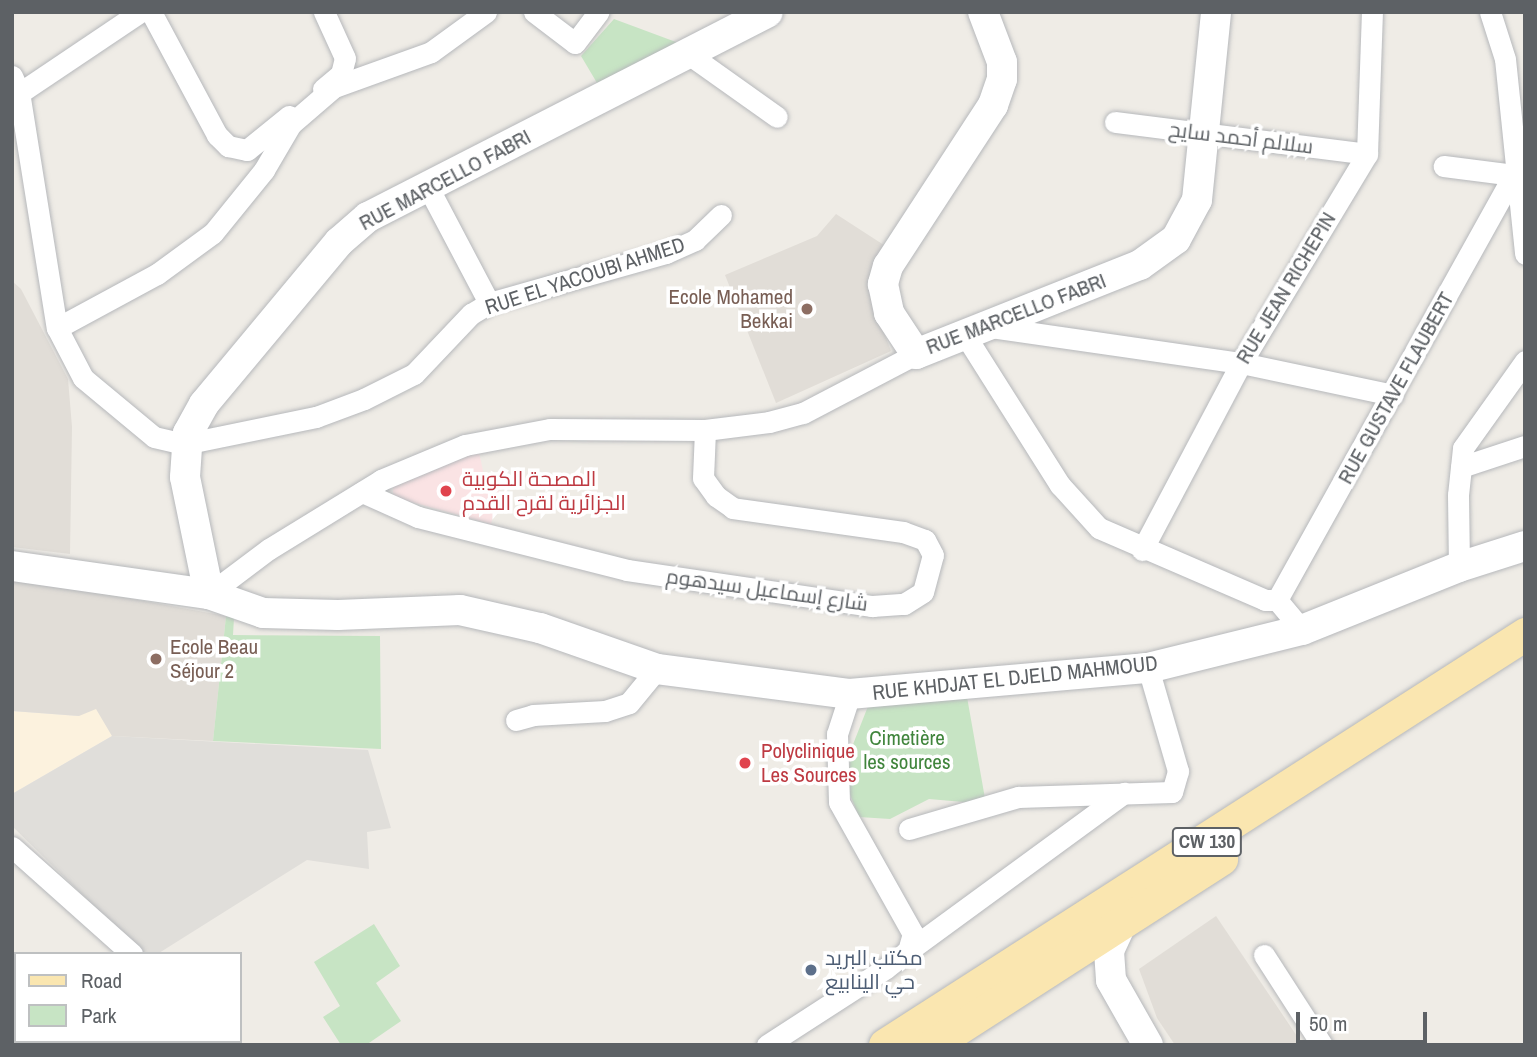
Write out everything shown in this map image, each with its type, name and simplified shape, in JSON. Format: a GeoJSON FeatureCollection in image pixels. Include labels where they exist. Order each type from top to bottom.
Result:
{"type":"FeatureCollection","features":[{"type":"Feature","properties":{"kind":"main road","name":"CW 130"},"geometry":{"type":"LineString","coordinates":[[885,1045],[1525,634]]}},
{"type":"Feature","properties":{"kind":"main road","name":"CW 130"},"geometry":{"type":"LineString","coordinates":[[932,1045],[1120,927],[1525,657]]}},
{"type":"Feature","properties":{"kind":"street"},"geometry":{"type":"LineString","coordinates":[[140,12],[14,89],[57,328],[83,378],[154,437],[184,444],[187,492],[209,594]]}},
{"type":"Feature","properties":{"kind":"street"},"geometry":{"type":"LineString","coordinates":[[151,12],[217,135],[228,146],[247,150],[341,74],[345,58],[324,12]]}},
{"type":"Feature","properties":{"kind":"street"},"geometry":{"type":"LineString","coordinates":[[57,328],[157,274],[213,233],[264,170],[291,124],[334,87],[431,52],[486,12]]}},
{"type":"Feature","properties":{"kind":"street"},"geometry":{"type":"LineString","coordinates":[[534,12],[575,43],[598,12]]}},
{"type":"Feature","properties":{"kind":"street","name":"RUE MARCELLO FABRI"},"geometry":{"type":"LineString","coordinates":[[184,444],[204,404],[339,242],[368,217],[429,189],[768,12]]}},
{"type":"Feature","properties":{"kind":"street","name":"RUE MARCELLO FABRI"},"geometry":{"type":"LineString","coordinates":[[987,15],[1002,62],[993,105],[888,266],[883,284],[889,313],[916,354],[978,331],[1160,253],[1176,239],[1197,200],[1206,132],[1216,12]]}},
{"type":"Feature","properties":{"kind":"street","name":"RUE JEAN RICHEPIN"},"geometry":{"type":"LineString","coordinates":[[1142,550],[1241,363],[1367,154],[1372,12]]}},
{"type":"Feature","properties":{"kind":"street"},"geometry":{"type":"LineString","coordinates":[[1490,12],[1505,58],[1514,176],[1525,254]]}},
{"type":"Feature","properties":{"kind":"street"},"geometry":{"type":"LineString","coordinates":[[687,52],[778,117]]}},
{"type":"Feature","properties":{"kind":"street","name":"سلالم أحمد سايح"},"geometry":{"type":"LineString","coordinates":[[1115,122],[1367,154]]}},
{"type":"Feature","properties":{"kind":"street"},"geometry":{"type":"LineString","coordinates":[[1444,166],[1514,176]]}},
{"type":"Feature","properties":{"kind":"street","name":"RUE GUSTAVE FLAUBERT"},"geometry":{"type":"LineString","coordinates":[[1278,600],[1514,176]]}},
{"type":"Feature","properties":{"kind":"street"},"geometry":{"type":"LineString","coordinates":[[429,189],[489,303]]}},
{"type":"Feature","properties":{"kind":"street","name":"RUE EL YACOUBI AHMED"},"geometry":{"type":"LineString","coordinates":[[184,444],[316,417],[396,385],[414,374],[471,314],[489,303],[666,253],[695,240],[722,215]]}},
{"type":"Feature","properties":{"kind":"street"},"geometry":{"type":"LineString","coordinates":[[978,331],[1241,363],[1393,395]]}},
{"type":"Feature","properties":{"kind":"street"},"geometry":{"type":"LineString","coordinates":[[978,331],[1059,485],[1099,528],[1142,550],[1265,600],[1278,600],[1302,630]]}},
{"type":"Feature","properties":{"kind":"street"},"geometry":{"type":"LineString","coordinates":[[12,566],[209,594],[269,549],[362,492],[465,445],[510,434],[550,429],[705,430],[803,413],[916,354]]}},
{"type":"Feature","properties":{"kind":"street"},"geometry":{"type":"LineString","coordinates":[[1459,567],[1463,448],[1525,361]]}},
{"type":"Feature","properties":{"kind":"street","name":"شارع إسماعيل سيدهوم"},"geometry":{"type":"LineString","coordinates":[[362,492],[418,517],[627,570],[872,606],[904,604],[922,592],[933,555],[925,541],[903,533],[733,508],[716,496],[703,478],[705,430]]}},
{"type":"Feature","properties":{"kind":"street"},"geometry":{"type":"LineString","coordinates":[[1461,467],[1525,446]]}},
{"type":"Feature","properties":{"kind":"street","name":"RUE KHDJAT EL DJELD MAHMOUD"},"geometry":{"type":"LineString","coordinates":[[209,594],[263,613],[460,610],[540,628],[657,668],[850,694],[1148,668],[1302,630],[1459,567],[1525,546]]}},
{"type":"Feature","properties":{"kind":"street"},"geometry":{"type":"LineString","coordinates":[[516,720],[533,715],[605,711],[629,703],[657,668]]}},
{"type":"Feature","properties":{"kind":"street"},"geometry":{"type":"LineString","coordinates":[[909,829],[1018,797],[1166,794],[1178,783],[1148,668]]}},
{"type":"Feature","properties":{"kind":"street"},"geometry":{"type":"LineString","coordinates":[[850,694],[837,734],[839,802],[904,914],[913,934],[908,951]]}},
{"type":"Feature","properties":{"kind":"street"},"geometry":{"type":"LineString","coordinates":[[767,1045],[908,951],[1124,793]]}},
{"type":"Feature","properties":{"kind":"street"},"geometry":{"type":"LineString","coordinates":[[12,848],[130,952]]}},
{"type":"Feature","properties":{"kind":"street"},"geometry":{"type":"LineString","coordinates":[[1120,927],[1109,951],[1111,980],[1148,1045]]}},
{"type":"Feature","properties":{"kind":"street"},"geometry":{"type":"LineString","coordinates":[[1264,956],[1322,1045]]}},
{"type":"Feature","properties":{"kind":"street"},"geometry":{"type":"LineString","coordinates":[[1053,969],[1084,967],[1111,980]]}},
{"type":"Feature","properties":{"kind":"shaded area","name":"Ecole Mohamed Bekkai"},"geometry":{"type":"Polygon","coordinates":[[[836,214],[890,249],[874,307],[891,351],[776,403],[725,275],[817,236],[836,214]]]}},
{"type":"Feature","properties":{"kind":"shaded area"},"geometry":{"type":"Polygon","coordinates":[[[12,281],[21,289],[68,379],[72,427],[70,554],[12,547],[12,281]]]}},
{"type":"Feature","properties":{"kind":"shaded area","name":"المصحة الكوبية الجزائرية لقرح القدم"},"geometry":{"type":"Polygon","coordinates":[[[479,452],[485,480],[501,484],[491,524],[393,497],[393,480],[479,452]]]}},
{"type":"Feature","properties":{"kind":"shaded area","name":"Ecole Beau Séjour 2"},"geometry":{"type":"Polygon","coordinates":[[[12,577],[226,616],[213,741],[112,736],[96,709],[79,716],[12,711],[12,577]]]}},
{"type":"Feature","properties":{"kind":"shaded area"},"geometry":{"type":"Polygon","coordinates":[[[96,708],[112,736],[12,794],[12,711],[78,716],[96,708]]]}},
{"type":"Feature","properties":{"kind":"shaded area"},"geometry":{"type":"Polygon","coordinates":[[[112,736],[368,750],[391,828],[367,832],[369,869],[307,860],[161,952],[141,952],[12,826],[12,794],[112,736]]]}},
{"type":"Feature","properties":{"kind":"shaded area"},"geometry":{"type":"Polygon","coordinates":[[[1216,916],[1303,1045],[1175,1045],[1157,1018],[1139,969],[1216,916]]]}},
{"type":"Feature","properties":{"kind":"green space"},"geometry":{"type":"Polygon","coordinates":[[[614,19],[684,45],[600,88],[581,56],[614,19]]]}},
{"type":"Feature","properties":{"kind":"green space"},"geometry":{"type":"Polygon","coordinates":[[[226,616],[234,618],[233,635],[380,636],[381,749],[213,741],[226,616]]]}},
{"type":"Feature","properties":{"kind":"green space","name":"Cimetière les sources"},"geometry":{"type":"Polygon","coordinates":[[[874,691],[967,697],[986,804],[929,799],[890,819],[859,817],[849,792],[850,752],[874,691]]]}},
{"type":"Feature","properties":{"kind":"green space"},"geometry":{"type":"Polygon","coordinates":[[[374,924],[400,966],[376,983],[401,1021],[366,1045],[341,1045],[323,1017],[340,1006],[314,962],[374,924]]]}},
{"type":"Feature","properties":{"kind":"place","name":"Ecole Mohamed Bekkai"},"geometry":{"type":"Point","coordinates":[807,309]}},
{"type":"Feature","properties":{"kind":"place","name":"المصحة الكوبية الجزائرية لقرح القدم"},"geometry":{"type":"Point","coordinates":[446,491]}},
{"type":"Feature","properties":{"kind":"place","name":"Ecole Beau Séjour 2"},"geometry":{"type":"Point","coordinates":[156,659]}},
{"type":"Feature","properties":{"kind":"place","name":"Polyclinique Les Sources"},"geometry":{"type":"Point","coordinates":[745,763]}},
{"type":"Feature","properties":{"kind":"place","name":"مكتب البريد حي الينابيع"},"geometry":{"type":"Point","coordinates":[811,970]}}]}
